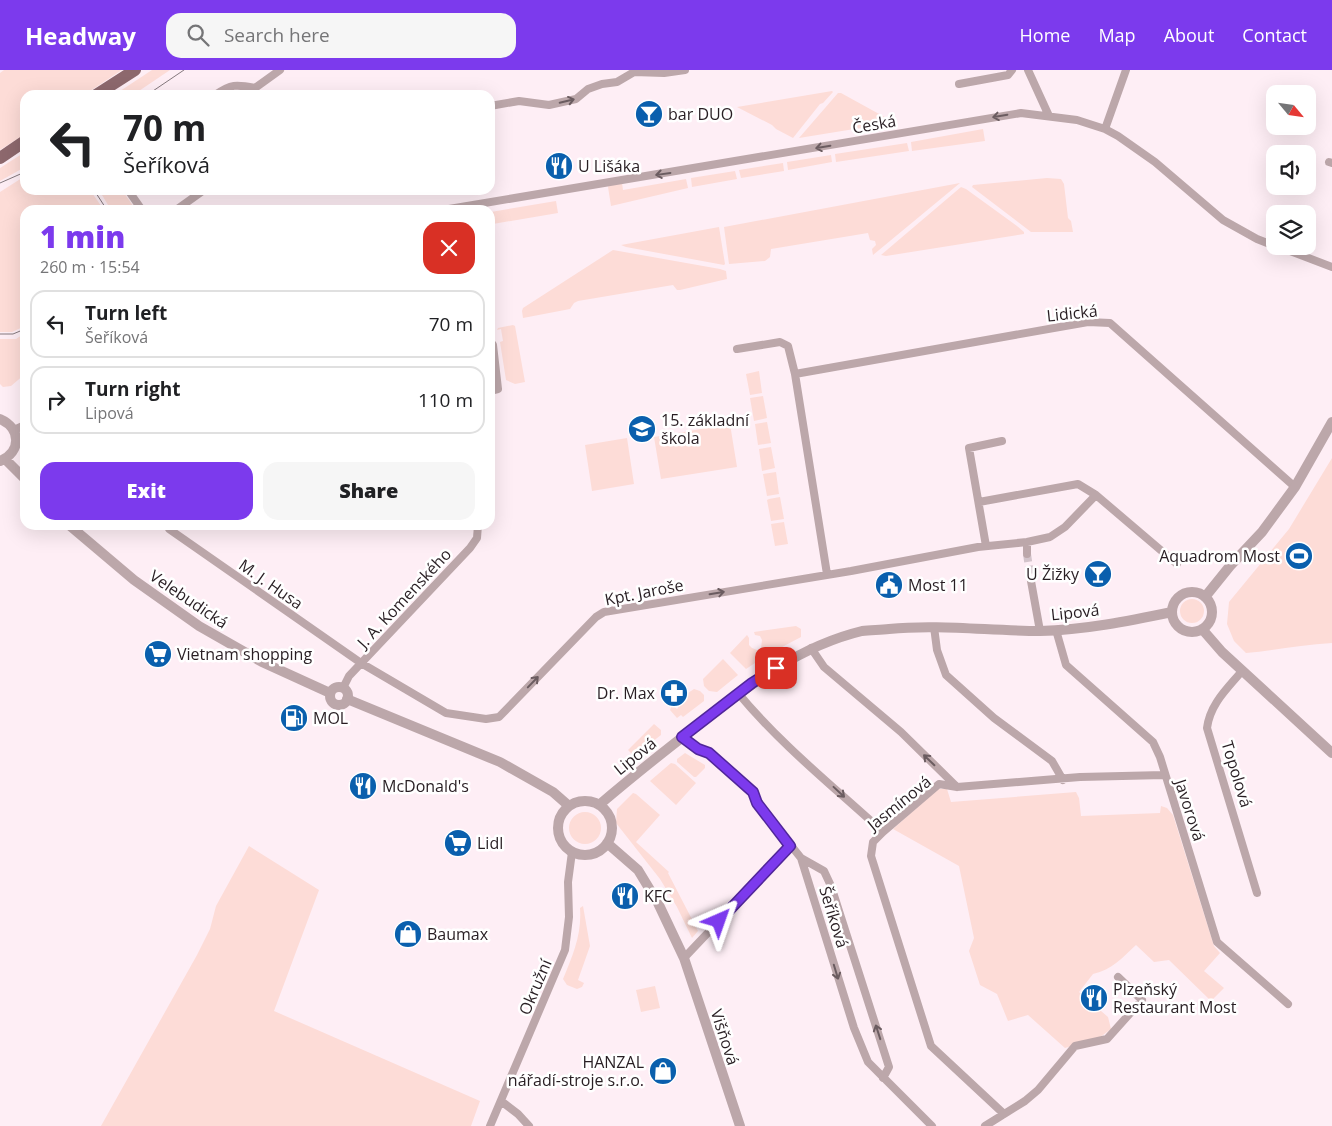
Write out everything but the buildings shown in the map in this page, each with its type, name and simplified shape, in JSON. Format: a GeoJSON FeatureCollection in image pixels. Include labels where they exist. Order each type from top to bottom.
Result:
{"type":"FeatureCollection","features":[{"type":"Feature","properties":{"kind":"main road"},"geometry":{"type":"LineString","coordinates":[[104,90],[135,70]]}},
{"type":"Feature","properties":{"kind":"main road"},"geometry":{"type":"LineString","coordinates":[[0,158],[20,144]]}},
{"type":"Feature","properties":{"kind":"street"},"geometry":{"type":"LineString","coordinates":[[255,90],[280,70]]}},
{"type":"Feature","properties":{"kind":"street"},"geometry":{"type":"LineString","coordinates":[[495,105],[519,101],[549,105],[576,99],[588,89],[602,84],[617,82],[634,72],[664,73],[685,70]]}},
{"type":"Feature","properties":{"kind":"street"},"geometry":{"type":"LineString","coordinates":[[959,84],[1008,75],[1012,70]]}},
{"type":"Feature","properties":{"kind":"street"},"geometry":{"type":"LineString","coordinates":[[1028,70],[1049,116]]}},
{"type":"Feature","properties":{"kind":"street"},"geometry":{"type":"LineString","coordinates":[[1105,129],[1126,70]]}},
{"type":"Feature","properties":{"kind":"street"},"geometry":{"type":"LineString","coordinates":[[222,90],[228,86],[239,84],[252,90]]}},
{"type":"Feature","properties":{"kind":"street","name":"Česká"},"geometry":{"type":"LineString","coordinates":[[473,205],[1021,113],[1077,120],[1105,129],[1155,162],[1223,220],[1266,242]]}},
{"type":"Feature","properties":{"kind":"street"},"geometry":{"type":"LineString","coordinates":[[183,205],[197,195]]}},
{"type":"Feature","properties":{"kind":"street","name":"Česká"},"geometry":{"type":"LineString","coordinates":[[1299,255],[1332,268]]}},
{"type":"Feature","properties":{"kind":"street","name":"Lidická"},"geometry":{"type":"LineString","coordinates":[[795,374],[1088,322],[1110,323],[1295,487]]}},
{"type":"Feature","properties":{"kind":"street"},"geometry":{"type":"LineString","coordinates":[[737,350],[780,342],[788,346],[795,374],[827,574]]}},
{"type":"Feature","properties":{"kind":"street"},"geometry":{"type":"LineString","coordinates":[[495,369],[498,389],[495,390]]}},
{"type":"Feature","properties":{"kind":"street"},"geometry":{"type":"LineString","coordinates":[[0,419],[14,430],[16,443],[14,449],[3,460],[20,475]]}},
{"type":"Feature","properties":{"kind":"street"},"geometry":{"type":"LineString","coordinates":[[1205,597],[1230,566],[1262,532],[1295,487],[1332,422]]}},
{"type":"Feature","properties":{"kind":"street"},"geometry":{"type":"LineString","coordinates":[[14,430],[20,428]]}},
{"type":"Feature","properties":{"kind":"street"},"geometry":{"type":"LineString","coordinates":[[986,546],[969,448],[1002,442]]}},
{"type":"Feature","properties":{"kind":"street"},"geometry":{"type":"LineString","coordinates":[[979,502],[1078,484],[1096,495],[1177,564]]}},
{"type":"Feature","properties":{"kind":"street","name":"Kpt. Jaroše"},"geometry":{"type":"LineString","coordinates":[[361,663],[446,713],[486,719],[499,717],[596,617],[604,612],[986,546],[1027,542],[1050,537],[1065,528],[1096,495]]}},
{"type":"Feature","properties":{"kind":"street","name":"Velebudická"},"geometry":{"type":"LineString","coordinates":[[76,530],[134,580],[199,626],[262,662],[330,693]]}},
{"type":"Feature","properties":{"kind":"street","name":"M. J. Husa"},"geometry":{"type":"LineString","coordinates":[[170,530],[361,663]]}},
{"type":"Feature","properties":{"kind":"street","name":"J. A. Komenského"},"geometry":{"type":"LineString","coordinates":[[343,688],[349,676],[470,548],[477,538],[478,530]]}},
{"type":"Feature","properties":{"kind":"street"},"geometry":{"type":"LineString","coordinates":[[1027,542],[1028,554]]}},
{"type":"Feature","properties":{"kind":"street"},"geometry":{"type":"LineString","coordinates":[[1031,581],[1040,631]]}},
{"type":"Feature","properties":{"kind":"street"},"geometry":{"type":"LineString","coordinates":[[1197,592],[1205,597],[1210,603],[1212,612],[1208,623],[1202,629],[1193,632],[1184,630],[1177,625],[1172,612],[1174,603],[1183,593],[1197,592]]}},
{"type":"Feature","properties":{"kind":"street","name":"Lipová"},"geometry":{"type":"LineString","coordinates":[[599,805],[738,693],[788,660],[811,648],[863,631],[903,627],[1040,631],[1087,627],[1172,612]]}},
{"type":"Feature","properties":{"kind":"street"},"geometry":{"type":"LineString","coordinates":[[934,627],[937,650],[946,675],[994,718],[1052,761],[1063,780]]}},
{"type":"Feature","properties":{"kind":"street"},"geometry":{"type":"LineString","coordinates":[[1202,629],[1222,652],[1332,753]]}},
{"type":"Feature","properties":{"kind":"street","name":"Javorová"},"geometry":{"type":"LineString","coordinates":[[1056,630],[1066,665],[1153,742],[1160,757],[1217,942],[1288,1004]]}},
{"type":"Feature","properties":{"kind":"street"},"geometry":{"type":"LineString","coordinates":[[811,648],[824,666],[901,732],[957,787]]}},
{"type":"Feature","properties":{"kind":"street","name":"Topolová"},"geometry":{"type":"LineString","coordinates":[[1242,671],[1209,715],[1207,728],[1258,893]]}},
{"type":"Feature","properties":{"kind":"street"},"geometry":{"type":"LineString","coordinates":[[336,688],[343,688],[348,694],[347,699],[344,704],[337,705],[330,699],[330,693],[336,688]]}},
{"type":"Feature","properties":{"kind":"street"},"geometry":{"type":"LineString","coordinates":[[738,693],[758,716],[803,760],[883,832]]}},
{"type":"Feature","properties":{"kind":"street"},"geometry":{"type":"LineString","coordinates":[[347,699],[500,762],[553,792],[569,806]]}},
{"type":"Feature","properties":{"kind":"street","name":"Šeříková"},"geometry":{"type":"LineString","coordinates":[[682,737],[698,749],[709,753],[753,792],[757,803],[801,858],[854,1028],[868,1062],[932,1126]]}},
{"type":"Feature","properties":{"kind":"street","name":"Jasmínová"},"geometry":{"type":"LineString","coordinates":[[1004,1114],[931,1046],[871,856],[873,842],[939,784],[957,787],[1063,780],[1080,777],[1164,775]]}},
{"type":"Feature","properties":{"kind":"street"},"geometry":{"type":"LineString","coordinates":[[582,801],[599,805],[606,811],[612,827],[611,836],[607,843],[602,849],[587,855],[572,852],[565,847],[558,832],[558,823],[562,815],[569,806],[582,801]]}},
{"type":"Feature","properties":{"kind":"street","name":"Višňová"},"geometry":{"type":"LineString","coordinates":[[607,843],[638,870],[658,903],[684,958],[740,1126]]}},
{"type":"Feature","properties":{"kind":"street"},"geometry":{"type":"LineString","coordinates":[[684,958],[790,846]]}},
{"type":"Feature","properties":{"kind":"street","name":"Okružní"},"geometry":{"type":"LineString","coordinates":[[490,1126],[565,950],[569,917],[568,882],[572,852]]}},
{"type":"Feature","properties":{"kind":"street"},"geometry":{"type":"LineString","coordinates":[[801,858],[824,871],[831,886],[889,1067],[883,1078]]}},
{"type":"Feature","properties":{"kind":"street"},"geometry":{"type":"LineString","coordinates":[[985,1126],[1026,1101],[1038,1090],[1075,1046],[1107,1039],[1142,1000],[1118,977]]}},
{"type":"Feature","properties":{"kind":"street"},"geometry":{"type":"LineString","coordinates":[[501,1101],[518,1114],[529,1126]]}},
{"type":"Feature","properties":{"kind":"shaded area"},"geometry":{"type":"Polygon","coordinates":[[[4,70],[122,70],[92,90],[20,90],[20,137],[0,150],[0,73],[4,70]]]}},
{"type":"Feature","properties":{"kind":"shaded area"},"geometry":{"type":"Polygon","coordinates":[[[152,70],[170,70],[140,90],[122,90],[152,70]]]}},
{"type":"Feature","properties":{"kind":"shaded area"},"geometry":{"type":"Polygon","coordinates":[[[832,91],[793,138],[737,107],[832,91]]]}},
{"type":"Feature","properties":{"kind":"shaded area"},"geometry":{"type":"Polygon","coordinates":[[[838,93],[890,120],[891,123],[799,138],[838,93]]]}},
{"type":"Feature","properties":{"kind":"shaded area"},"geometry":{"type":"Polygon","coordinates":[[[983,129],[985,141],[912,151],[911,142],[983,129]]]}},
{"type":"Feature","properties":{"kind":"shaded area"},"geometry":{"type":"Polygon","coordinates":[[[907,143],[909,151],[836,162],[835,154],[907,143]]]}},
{"type":"Feature","properties":{"kind":"shaded area"},"geometry":{"type":"Polygon","coordinates":[[[20,155],[20,170],[0,181],[0,168],[20,155]]]}},
{"type":"Feature","properties":{"kind":"shaded area"},"geometry":{"type":"Polygon","coordinates":[[[831,155],[832,162],[788,170],[787,162],[831,155]]]}},
{"type":"Feature","properties":{"kind":"shaded area"},"geometry":{"type":"Polygon","coordinates":[[[783,163],[784,171],[741,178],[739,170],[783,163]]]}},
{"type":"Feature","properties":{"kind":"shaded area"},"geometry":{"type":"Polygon","coordinates":[[[735,171],[737,179],[692,187],[691,178],[735,171]]]}},
{"type":"Feature","properties":{"kind":"shaded area"},"geometry":{"type":"Polygon","coordinates":[[[1047,178],[1061,179],[1064,184],[1068,218],[1071,221],[1073,232],[1031,232],[972,187],[973,185],[1047,178]]]}},
{"type":"Feature","properties":{"kind":"shaded area"},"geometry":{"type":"Polygon","coordinates":[[[20,179],[20,195],[94,195],[100,205],[20,205],[20,328],[12,332],[0,332],[0,192],[20,179]]]}},
{"type":"Feature","properties":{"kind":"shaded area"},"geometry":{"type":"Polygon","coordinates":[[[686,179],[688,188],[611,206],[608,187],[610,183],[622,183],[623,190],[686,179]]]}},
{"type":"Feature","properties":{"kind":"shaded area"},"geometry":{"type":"Polygon","coordinates":[[[960,183],[873,255],[872,249],[876,245],[875,241],[870,240],[868,233],[771,249],[770,257],[765,261],[729,264],[724,227],[960,183]]]}},
{"type":"Feature","properties":{"kind":"shaded area"},"geometry":{"type":"Polygon","coordinates":[[[961,187],[1017,226],[1024,234],[886,256],[881,255],[961,187]]]}},
{"type":"Feature","properties":{"kind":"shaded area"},"geometry":{"type":"Polygon","coordinates":[[[102,195],[126,195],[132,205],[108,205],[102,195]]]}},
{"type":"Feature","properties":{"kind":"shaded area"},"geometry":{"type":"Polygon","coordinates":[[[556,201],[558,213],[495,224],[495,211],[556,201]]]}},
{"type":"Feature","properties":{"kind":"shaded area"},"geometry":{"type":"Polygon","coordinates":[[[719,227],[724,265],[621,245],[719,227]]]}},
{"type":"Feature","properties":{"kind":"shaded area"},"geometry":{"type":"Polygon","coordinates":[[[613,250],[720,269],[726,271],[727,279],[680,290],[677,290],[673,285],[578,301],[570,309],[523,318],[523,308],[613,250]]]}},
{"type":"Feature","properties":{"kind":"shaded area"},"geometry":{"type":"Polygon","coordinates":[[[515,326],[525,382],[515,384],[506,380],[500,342],[503,341],[501,329],[497,330],[498,328],[515,326]]]}},
{"type":"Feature","properties":{"kind":"shaded area"},"geometry":{"type":"Polygon","coordinates":[[[20,336],[20,378],[11,386],[3,387],[0,384],[0,339],[16,339],[20,336]]]}},
{"type":"Feature","properties":{"kind":"shaded area"},"geometry":{"type":"Polygon","coordinates":[[[759,371],[762,393],[750,395],[746,374],[759,371]]]}},
{"type":"Feature","properties":{"kind":"shaded area"},"geometry":{"type":"Polygon","coordinates":[[[763,396],[767,418],[754,421],[750,398],[763,396]]]}},
{"type":"Feature","properties":{"kind":"shaded area"},"geometry":{"type":"Polygon","coordinates":[[[767,422],[771,443],[758,445],[755,424],[767,422]]]}},
{"type":"Feature","properties":{"kind":"shaded area"},"geometry":{"type":"Polygon","coordinates":[[[730,424],[737,467],[661,479],[654,437],[730,424]]]}},
{"type":"Feature","properties":{"kind":"shaded area"},"geometry":{"type":"Polygon","coordinates":[[[627,438],[634,484],[592,491],[585,445],[627,438]]]}},
{"type":"Feature","properties":{"kind":"shaded area"},"geometry":{"type":"Polygon","coordinates":[[[771,447],[775,468],[762,471],[759,449],[771,447]]]}},
{"type":"Feature","properties":{"kind":"shaded area","name":"Aquadrom Most"},"geometry":{"type":"Polygon","coordinates":[[[1332,458],[1332,643],[1246,653],[1234,641],[1227,624],[1229,602],[1289,529],[1332,458]]]}},
{"type":"Feature","properties":{"kind":"shaded area"},"geometry":{"type":"Polygon","coordinates":[[[776,472],[779,494],[767,496],[763,474],[776,472]]]}},
{"type":"Feature","properties":{"kind":"shaded area"},"geometry":{"type":"Polygon","coordinates":[[[780,497],[784,519],[771,521],[767,500],[780,497]]]}},
{"type":"Feature","properties":{"kind":"shaded area"},"geometry":{"type":"Polygon","coordinates":[[[784,522],[788,544],[775,546],[771,524],[784,522]]]}},
{"type":"Feature","properties":{"kind":"shaded area"},"geometry":{"type":"Polygon","coordinates":[[[1192,599],[1197,600],[1203,606],[1203,616],[1197,622],[1192,623],[1187,622],[1181,616],[1180,611],[1181,606],[1187,600],[1192,599]]]}},
{"type":"Feature","properties":{"kind":"shaded area"},"geometry":{"type":"Polygon","coordinates":[[[796,626],[801,629],[801,637],[765,656],[761,648],[762,640],[754,632],[796,626]]]}},
{"type":"Feature","properties":{"kind":"shaded area"},"geometry":{"type":"Polygon","coordinates":[[[747,635],[749,645],[757,650],[761,659],[746,669],[730,653],[747,635]]]}},
{"type":"Feature","properties":{"kind":"shaded area"},"geometry":{"type":"Polygon","coordinates":[[[723,659],[738,675],[717,692],[709,691],[704,686],[703,679],[723,659]]]}},
{"type":"Feature","properties":{"kind":"shaded area"},"geometry":{"type":"Polygon","coordinates":[[[694,689],[704,695],[704,701],[683,717],[681,715],[677,718],[670,710],[672,705],[677,709],[680,705],[676,701],[694,689]]]}},
{"type":"Feature","properties":{"kind":"shaded area"},"geometry":{"type":"Polygon","coordinates":[[[654,724],[661,730],[661,735],[634,756],[628,750],[654,724]]]}},
{"type":"Feature","properties":{"kind":"shaded area"},"geometry":{"type":"Polygon","coordinates":[[[685,753],[705,765],[705,768],[696,777],[677,762],[677,759],[685,753]]]}},
{"type":"Feature","properties":{"kind":"shaded area"},"geometry":{"type":"Polygon","coordinates":[[[671,763],[675,764],[696,783],[676,805],[650,781],[671,763]]]}},
{"type":"Feature","properties":{"kind":"shaded area"},"geometry":{"type":"Polygon","coordinates":[[[938,789],[947,789],[951,802],[1076,792],[1079,798],[1081,816],[1160,813],[1161,806],[1167,808],[1173,815],[1214,946],[1220,953],[1204,971],[1224,988],[1211,1001],[1169,960],[1154,962],[1136,945],[1112,966],[1093,974],[1079,992],[1108,1017],[1111,1029],[1099,1038],[1065,1048],[1028,1015],[1008,1021],[997,994],[980,985],[969,951],[974,938],[959,866],[893,829],[938,789]]]}},
{"type":"Feature","properties":{"kind":"shaded area"},"geometry":{"type":"Polygon","coordinates":[[[633,793],[660,815],[636,842],[669,872],[698,931],[692,938],[677,907],[660,879],[616,823],[617,809],[633,793]]]}},
{"type":"Feature","properties":{"kind":"shaded area"},"geometry":{"type":"Polygon","coordinates":[[[585,812],[597,816],[601,828],[597,840],[585,844],[573,840],[569,828],[573,816],[585,812]]]}},
{"type":"Feature","properties":{"kind":"shaded area"},"geometry":{"type":"Polygon","coordinates":[[[249,846],[319,890],[274,1011],[480,1101],[471,1126],[101,1126],[197,955],[210,929],[216,906],[249,846]]]}},
{"type":"Feature","properties":{"kind":"shaded area"},"geometry":{"type":"Polygon","coordinates":[[[583,906],[590,946],[578,980],[584,983],[582,987],[577,989],[567,985],[563,979],[576,944],[580,927],[580,908],[583,906]]]}},
{"type":"Feature","properties":{"kind":"shaded area"},"geometry":{"type":"Polygon","coordinates":[[[655,986],[660,1008],[641,1012],[636,990],[655,986]]]}},
{"type":"Feature","properties":{"kind":"tunnel"},"geometry":{"type":"LineString","coordinates":[[1027,554],[1031,581]]}},
{"type":"Feature","properties":{"kind":"tram line"},"geometry":{"type":"LineString","coordinates":[[154,90],[184,70]]}},
{"type":"Feature","properties":{"kind":"tram line"},"geometry":{"type":"LineString","coordinates":[[0,183],[20,174]]}},
{"type":"Feature","properties":{"kind":"tram line"},"geometry":{"type":"LineString","coordinates":[[97,195],[104,205]]}},
{"type":"Feature","properties":{"kind":"tram line"},"geometry":{"type":"LineString","coordinates":[[0,334],[13,334],[20,331]]}},
{"type":"Feature","properties":{"kind":"place","name":"bar DUO"},"geometry":{"type":"Point","coordinates":[649,114]}},
{"type":"Feature","properties":{"kind":"place","name":"U Lišáka"},"geometry":{"type":"Point","coordinates":[559,166]}},
{"type":"Feature","properties":{"kind":"place","name":"15. základní škola"},"geometry":{"type":"Point","coordinates":[642,429]}},
{"type":"Feature","properties":{"kind":"place","name":"Aquadrom Most"},"geometry":{"type":"Point","coordinates":[1299,556]}},
{"type":"Feature","properties":{"kind":"place","name":"U Žižky"},"geometry":{"type":"Point","coordinates":[1098,574]}},
{"type":"Feature","properties":{"kind":"place","name":"Most 11"},"geometry":{"type":"Point","coordinates":[889,585]}},
{"type":"Feature","properties":{"kind":"place","name":"Vietnam shopping"},"geometry":{"type":"Point","coordinates":[158,654]}},
{"type":"Feature","properties":{"kind":"place","name":"Dr. Max"},"geometry":{"type":"Point","coordinates":[674,693]}},
{"type":"Feature","properties":{"kind":"place","name":"MOL"},"geometry":{"type":"Point","coordinates":[294,718]}},
{"type":"Feature","properties":{"kind":"place","name":"McDonald's"},"geometry":{"type":"Point","coordinates":[363,786]}},
{"type":"Feature","properties":{"kind":"place","name":"Lidl"},"geometry":{"type":"Point","coordinates":[458,843]}},
{"type":"Feature","properties":{"kind":"place","name":"KFC"},"geometry":{"type":"Point","coordinates":[625,896]}},
{"type":"Feature","properties":{"kind":"place","name":"Baumax"},"geometry":{"type":"Point","coordinates":[408,934]}},
{"type":"Feature","properties":{"kind":"place","name":"Plzeňský Restaurant Most"},"geometry":{"type":"Point","coordinates":[1094,998]}},
{"type":"Feature","properties":{"kind":"place","name":"HANZAL nářadí-stroje s.r.o."},"geometry":{"type":"Point","coordinates":[663,1071]}},
{"type":"Feature","properties":{"kind":"route"},"geometry":{"type":"LineString","coordinates":[[719,921],[790,846],[757,803],[753,792],[709,753],[698,749],[682,737],[752,683],[776,668]]}}]}
